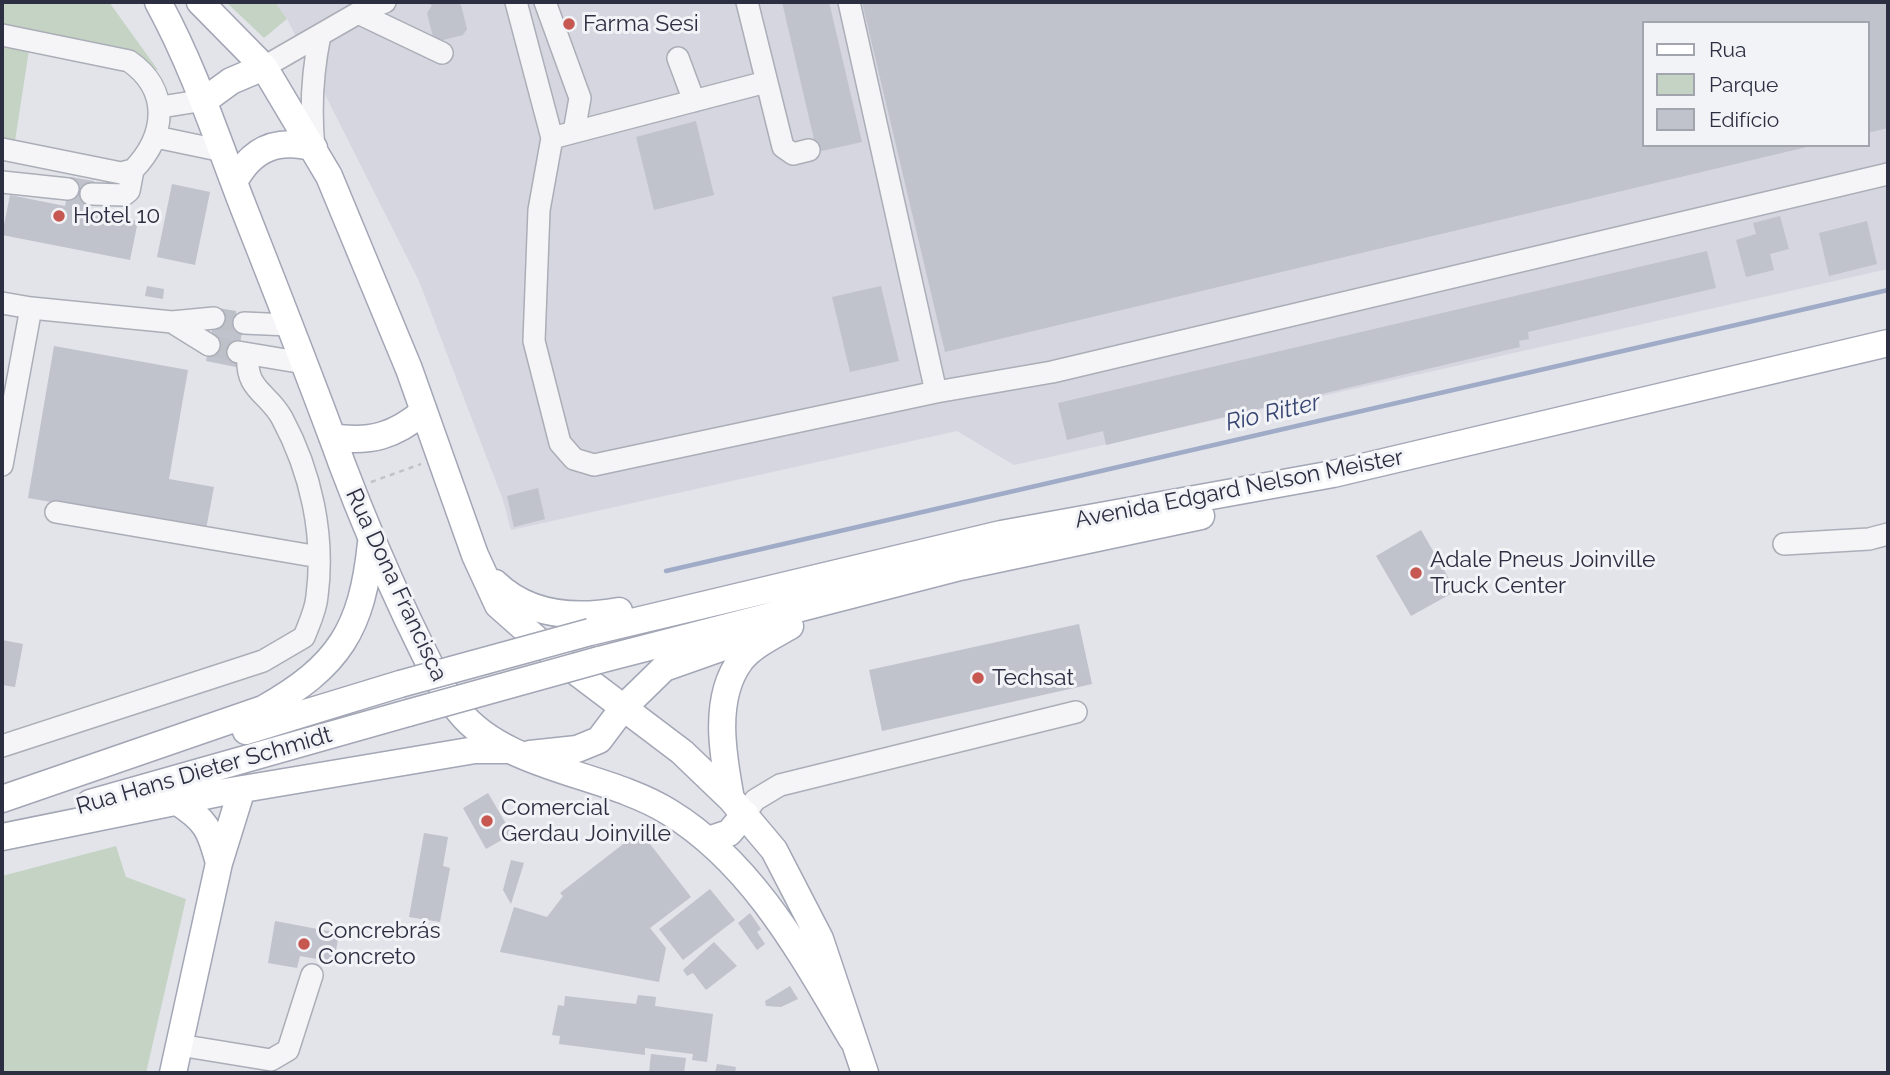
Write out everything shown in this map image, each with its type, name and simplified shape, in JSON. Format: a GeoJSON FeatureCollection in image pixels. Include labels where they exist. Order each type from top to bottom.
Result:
{"type":"FeatureCollection","features":[{"type":"Feature","properties":{"kind":"main road","name":"Rua Dona Francisca"},"geometry":{"type":"LineString","coordinates":[[158,2],[205,100],[371,543],[437,681],[461,714],[484,735],[517,752],[637,795],[670,812],[708,840],[738,871],[774,916],[852,1039]]}},
{"type":"Feature","properties":{"kind":"main road","name":"Rua Dona Francisca"},"geometry":{"type":"LineString","coordinates":[[200,2],[264,67],[314,148],[341,200],[442,457],[481,570],[498,605],[559,659],[682,752],[738,806],[774,850],[805,906],[837,984],[852,1039],[865,1073]]}},
{"type":"Feature","properties":{"kind":"main road"},"geometry":{"type":"LineString","coordinates":[[205,100],[231,81],[264,67]]}},
{"type":"Feature","properties":{"kind":"main road"},"geometry":{"type":"LineString","coordinates":[[234,182],[243,165],[257,152],[276,144],[295,143],[314,148]]}},
{"type":"Feature","properties":{"kind":"main road","name":"Avenida Edgard Nelson Meister"},"geometry":{"type":"LineString","coordinates":[[400,684],[590,632],[934,549],[1124,511],[1333,474],[1888,343]]}},
{"type":"Feature","properties":{"kind":"main road","name":"Avenida Edgard Nelson Meister"},"geometry":{"type":"LineString","coordinates":[[408,713],[599,660],[960,567],[1324,492],[1888,359]]}},
{"type":"Feature","properties":{"kind":"main road"},"geometry":{"type":"LineString","coordinates":[[332,437],[357,441],[382,438],[405,427],[424,411]]}},
{"type":"Feature","properties":{"kind":"main road"},"geometry":{"type":"LineString","coordinates":[[2,835],[242,789],[475,750],[517,752],[577,748],[599,740],[623,708],[664,668],[676,661],[790,626],[1235,510]]}},
{"type":"Feature","properties":{"kind":"main road"},"geometry":{"type":"LineString","coordinates":[[481,570],[507,595],[534,608],[565,615],[601,614],[684,597],[944,531],[1124,511]]}},
{"type":"Feature","properties":{"kind":"main road"},"geometry":{"type":"LineString","coordinates":[[2,800],[263,709],[292,693],[324,667],[347,638],[368,573],[371,543]]}},
{"type":"Feature","properties":{"kind":"main road"},"geometry":{"type":"LineString","coordinates":[[708,840],[729,833],[738,806],[723,756],[722,730],[727,690],[740,661],[758,645],[790,626]]}},
{"type":"Feature","properties":{"kind":"main road","name":"Rua Hans Dieter Schmidt"},"geometry":{"type":"LineString","coordinates":[[2,800],[203,745],[400,684]]}},
{"type":"Feature","properties":{"kind":"main road","name":"Rua Hans Dieter Schmidt"},"geometry":{"type":"LineString","coordinates":[[2,835],[93,802],[408,713]]}},
{"type":"Feature","properties":{"kind":"main road"},"geometry":{"type":"LineString","coordinates":[[173,1073],[219,863],[242,789]]}},
{"type":"Feature","properties":{"kind":"main road"},"geometry":{"type":"LineString","coordinates":[[176,802],[202,819],[210,831],[219,863]]}},
{"type":"Feature","properties":{"kind":"street"},"geometry":{"type":"LineString","coordinates":[[264,67],[358,13],[385,2]]}},
{"type":"Feature","properties":{"kind":"street"},"geometry":{"type":"LineString","coordinates":[[516,2],[552,138],[539,210],[534,341],[560,443],[574,458],[594,465],[936,392],[1052,372],[1888,174]]}},
{"type":"Feature","properties":{"kind":"street"},"geometry":{"type":"LineString","coordinates":[[545,2],[580,98],[574,132]]}},
{"type":"Feature","properties":{"kind":"street"},"geometry":{"type":"LineString","coordinates":[[747,2],[783,147],[793,154],[809,150]]}},
{"type":"Feature","properties":{"kind":"street"},"geometry":{"type":"LineString","coordinates":[[849,2],[936,392]]}},
{"type":"Feature","properties":{"kind":"street"},"geometry":{"type":"LineString","coordinates":[[358,13],[442,53]]}},
{"type":"Feature","properties":{"kind":"street"},"geometry":{"type":"LineString","coordinates":[[2,35],[129,61],[142,71],[162,107],[156,137],[133,170],[129,191],[124,195],[92,194]]}},
{"type":"Feature","properties":{"kind":"street"},"geometry":{"type":"LineString","coordinates":[[314,148],[311,85],[320,36]]}},
{"type":"Feature","properties":{"kind":"street"},"geometry":{"type":"LineString","coordinates":[[678,58],[694,101]]}},
{"type":"Feature","properties":{"kind":"street"},"geometry":{"type":"LineString","coordinates":[[552,138],[766,82]]}},
{"type":"Feature","properties":{"kind":"street"},"geometry":{"type":"LineString","coordinates":[[162,107],[205,100]]}},
{"type":"Feature","properties":{"kind":"street"},"geometry":{"type":"LineString","coordinates":[[156,137],[223,151]]}},
{"type":"Feature","properties":{"kind":"street"},"geometry":{"type":"LineString","coordinates":[[2,149],[121,173],[133,170]]}},
{"type":"Feature","properties":{"kind":"street"},"geometry":{"type":"LineString","coordinates":[[2,182],[68,189]]}},
{"type":"Feature","properties":{"kind":"street"},"geometry":{"type":"LineString","coordinates":[[2,303],[172,322],[214,318]]}},
{"type":"Feature","properties":{"kind":"street"},"geometry":{"type":"LineString","coordinates":[[2,465],[31,308]]}},
{"type":"Feature","properties":{"kind":"street"},"geometry":{"type":"LineString","coordinates":[[172,322],[209,345]]}},
{"type":"Feature","properties":{"kind":"street"},"geometry":{"type":"LineString","coordinates":[[244,323],[289,325]]}},
{"type":"Feature","properties":{"kind":"street"},"geometry":{"type":"LineString","coordinates":[[2,746],[263,662],[304,637],[317,598],[318,518],[293,439],[279,414],[256,390],[243,353],[304,363]]}},
{"type":"Feature","properties":{"kind":"street"},"geometry":{"type":"LineString","coordinates":[[56,512],[319,556]]}},
{"type":"Feature","properties":{"kind":"street"},"geometry":{"type":"LineString","coordinates":[[1784,544],[1869,539],[1888,534]]}},
{"type":"Feature","properties":{"kind":"street"},"geometry":{"type":"LineString","coordinates":[[738,806],[755,800],[780,785],[1076,712]]}},
{"type":"Feature","properties":{"kind":"street"},"geometry":{"type":"LineString","coordinates":[[179,1045],[271,1060],[283,1055],[288,1050],[312,975]]}},
{"type":"Feature","properties":{"kind":"path"},"geometry":{"type":"LineString","coordinates":[[351,489],[442,457]]}},
{"type":"Feature","properties":{"kind":"shaded area"},"geometry":{"type":"Polygon","coordinates":[[[275,2],[1888,2],[1888,269],[1014,465],[957,431],[511,530],[503,500],[419,281],[287,19],[275,2]]]}},
{"type":"Feature","properties":{"kind":"green space"},"geometry":{"type":"Polygon","coordinates":[[[2,2],[109,2],[158,70],[29,50],[15,141],[2,139],[2,2]]]}},
{"type":"Feature","properties":{"kind":"green space"},"geometry":{"type":"Polygon","coordinates":[[[226,2],[275,2],[287,19],[264,38],[226,2]]]}},
{"type":"Feature","properties":{"kind":"green space"},"geometry":{"type":"Polygon","coordinates":[[[116,846],[126,877],[186,899],[146,1073],[2,1073],[2,876],[116,846]]]}},
{"type":"Feature","properties":{"kind":"building"},"geometry":{"type":"Polygon","coordinates":[[[425,2],[455,2],[461,5],[467,29],[463,35],[439,41],[433,37],[427,13],[432,5],[425,2]]]}},
{"type":"Feature","properties":{"kind":"building"},"geometry":{"type":"Polygon","coordinates":[[[782,2],[829,2],[862,142],[817,152],[782,2]]]}},
{"type":"Feature","properties":{"kind":"building"},"geometry":{"type":"Polygon","coordinates":[[[862,2],[1888,2],[1888,128],[1869,133],[1869,21],[1642,21],[1642,147],[1807,147],[945,352],[862,2]]]}},
{"type":"Feature","properties":{"kind":"building"},"geometry":{"type":"Polygon","coordinates":[[[696,121],[714,195],[654,210],[636,137],[696,121]]]}},
{"type":"Feature","properties":{"kind":"building","name":"Hotel 10"},"geometry":{"type":"Polygon","coordinates":[[[71,177],[94,181],[88,211],[138,221],[130,260],[2,235],[10,195],[65,206],[71,177]]]}},
{"type":"Feature","properties":{"kind":"building"},"geometry":{"type":"Polygon","coordinates":[[[172,184],[210,192],[195,265],[157,257],[172,184]]]}},
{"type":"Feature","properties":{"kind":"building"},"geometry":{"type":"Polygon","coordinates":[[[1780,216],[1789,249],[1770,254],[1774,270],[1746,277],[1736,240],[1756,234],[1753,223],[1780,216]]]}},
{"type":"Feature","properties":{"kind":"building"},"geometry":{"type":"Polygon","coordinates":[[[1867,221],[1877,264],[1829,276],[1819,233],[1867,221]]]}},
{"type":"Feature","properties":{"kind":"building"},"geometry":{"type":"Polygon","coordinates":[[[1707,251],[1716,288],[1528,332],[1529,339],[1519,341],[1520,347],[1106,445],[1103,431],[1067,440],[1058,403],[1707,251]]]}},
{"type":"Feature","properties":{"kind":"building"},"geometry":{"type":"Polygon","coordinates":[[[147,286],[164,289],[163,299],[145,296],[147,286]]]}},
{"type":"Feature","properties":{"kind":"building"},"geometry":{"type":"Polygon","coordinates":[[[881,286],[899,361],[850,372],[832,297],[881,286]]]}},
{"type":"Feature","properties":{"kind":"building"},"geometry":{"type":"Polygon","coordinates":[[[216,310],[245,315],[236,367],[206,361],[216,310]]]}},
{"type":"Feature","properties":{"kind":"building"},"geometry":{"type":"Polygon","coordinates":[[[54,346],[188,370],[169,479],[214,487],[206,529],[28,498],[54,346]]]}},
{"type":"Feature","properties":{"kind":"building"},"geometry":{"type":"Polygon","coordinates":[[[538,488],[545,519],[514,527],[507,496],[538,488]]]}},
{"type":"Feature","properties":{"kind":"building","name":"Adale Pneus Joinville Truck Center"},"geometry":{"type":"Polygon","coordinates":[[[1421,530],[1456,591],[1411,616],[1376,556],[1421,530]]]}},
{"type":"Feature","properties":{"kind":"building"},"geometry":{"type":"Polygon","coordinates":[[[1079,624],[1092,684],[882,731],[869,670],[1079,624]]]}},
{"type":"Feature","properties":{"kind":"building"},"geometry":{"type":"Polygon","coordinates":[[[2,640],[23,644],[15,687],[2,685],[2,640]]]}},
{"type":"Feature","properties":{"kind":"building","name":"Comercial Gerdau Joinville"},"geometry":{"type":"Polygon","coordinates":[[[488,793],[512,834],[486,849],[463,808],[488,793]]]}},
{"type":"Feature","properties":{"kind":"building"},"geometry":{"type":"Polygon","coordinates":[[[640,831],[691,897],[650,928],[666,948],[659,982],[500,952],[514,907],[547,917],[563,896],[560,893],[640,831]]]}},
{"type":"Feature","properties":{"kind":"building"},"geometry":{"type":"Polygon","coordinates":[[[424,833],[448,837],[443,866],[450,868],[440,922],[409,917],[424,833]]]}},
{"type":"Feature","properties":{"kind":"building"},"geometry":{"type":"Polygon","coordinates":[[[511,860],[524,863],[511,904],[503,890],[511,860]]]}},
{"type":"Feature","properties":{"kind":"building"},"geometry":{"type":"Polygon","coordinates":[[[710,889],[735,920],[683,960],[659,929],[710,889]]]}},
{"type":"Feature","properties":{"kind":"building"},"geometry":{"type":"Polygon","coordinates":[[[750,913],[761,929],[757,932],[765,944],[757,950],[738,923],[750,913]]]}},
{"type":"Feature","properties":{"kind":"building","name":"Concrebrás Concreto"},"geometry":{"type":"Polygon","coordinates":[[[275,921],[339,933],[334,962],[300,956],[297,968],[268,963],[275,921]]]}},
{"type":"Feature","properties":{"kind":"building"},"geometry":{"type":"Polygon","coordinates":[[[714,942],[737,966],[706,990],[693,973],[687,976],[683,970],[714,942]]]}},
{"type":"Feature","properties":{"kind":"building"},"geometry":{"type":"Polygon","coordinates":[[[790,986],[798,999],[781,1007],[766,1006],[765,1001],[790,986]]]}},
{"type":"Feature","properties":{"kind":"building"},"geometry":{"type":"Polygon","coordinates":[[[638,995],[656,997],[655,1006],[713,1014],[707,1062],[692,1060],[693,1054],[645,1048],[645,1055],[559,1044],[560,1036],[552,1035],[558,1005],[564,1006],[565,996],[636,1004],[638,995]]]}},
{"type":"Feature","properties":{"kind":"building"},"geometry":{"type":"Polygon","coordinates":[[[651,1054],[686,1058],[684,1073],[649,1073],[651,1054]]]}},
{"type":"Feature","properties":{"kind":"building"},"geometry":{"type":"Polygon","coordinates":[[[717,1064],[736,1067],[735,1073],[715,1073],[717,1064]]]}},
{"type":"Feature","properties":{"kind":"waterway","name":"Rio Ritter"},"geometry":{"type":"LineString","coordinates":[[666,571],[1888,290]]}},
{"type":"Feature","properties":{"kind":"tunnel"},"geometry":{"type":"LineString","coordinates":[[214,318],[244,323]]}},
{"type":"Feature","properties":{"kind":"tunnel"},"geometry":{"type":"LineString","coordinates":[[209,345],[238,352]]}},
{"type":"Feature","properties":{"kind":"place","name":"Farma Sesi"},"geometry":{"type":"Point","coordinates":[569,24]}},
{"type":"Feature","properties":{"kind":"place","name":"Hotel 10"},"geometry":{"type":"Point","coordinates":[59,216]}},
{"type":"Feature","properties":{"kind":"place","name":"Adale Pneus Joinville Truck Center"},"geometry":{"type":"Point","coordinates":[1416,573]}},
{"type":"Feature","properties":{"kind":"place","name":"Techsat"},"geometry":{"type":"Point","coordinates":[978,678]}},
{"type":"Feature","properties":{"kind":"place","name":"Comercial Gerdau Joinville"},"geometry":{"type":"Point","coordinates":[487,821]}},
{"type":"Feature","properties":{"kind":"place","name":"Concrebrás Concreto"},"geometry":{"type":"Point","coordinates":[304,944]}}]}
